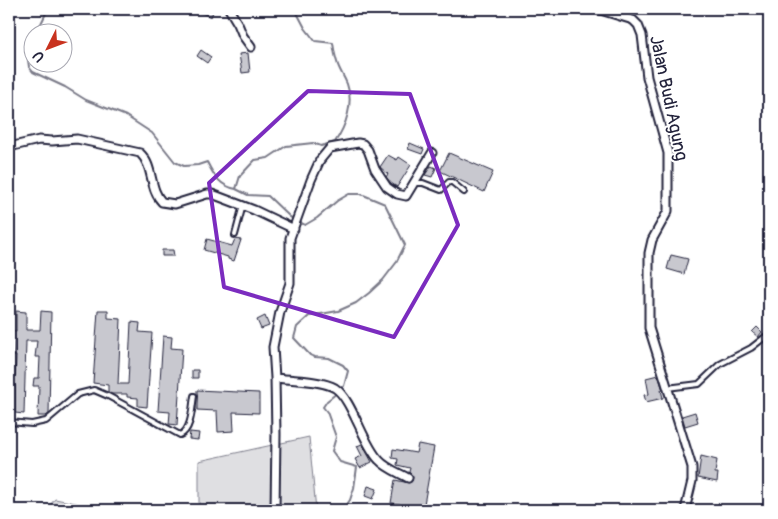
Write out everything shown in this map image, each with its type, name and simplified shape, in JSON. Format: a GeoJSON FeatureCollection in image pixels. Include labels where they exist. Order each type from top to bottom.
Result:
{"type":"FeatureCollection","features":[{"type":"Feature","properties":{"kind":"street"},"geometry":{"type":"LineString","coordinates":[[229,9],[251,47]]}},
{"type":"Feature","properties":{"kind":"street","name":"Jalan Budi Agung"},"geometry":{"type":"LineString","coordinates":[[597,9],[633,20],[638,25],[642,35],[647,77],[668,152],[668,211],[652,240],[648,262],[649,328],[692,467],[692,481],[685,510]]}},
{"type":"Feature","properties":{"kind":"street"},"geometry":{"type":"LineString","coordinates":[[9,147],[39,140],[77,139],[140,153],[144,157],[156,194],[162,202],[175,204],[210,194],[295,226]]}},
{"type":"Feature","properties":{"kind":"street"},"geometry":{"type":"LineString","coordinates":[[275,510],[275,378],[272,351],[280,312],[290,282],[290,243],[306,190],[324,154],[334,146],[363,144],[368,150],[378,175],[387,187],[398,194],[406,196],[432,153]]}},
{"type":"Feature","properties":{"kind":"street"},"geometry":{"type":"LineString","coordinates":[[275,378],[317,383],[335,388],[341,394],[373,453],[380,461],[408,478]]}},
{"type":"Feature","properties":{"kind":"lane"},"geometry":{"type":"LineString","coordinates":[[415,183],[423,183],[441,190],[449,182],[452,182],[464,192]]}},
{"type":"Feature","properties":{"kind":"lane"},"geometry":{"type":"LineString","coordinates":[[235,235],[243,205]]}},
{"type":"Feature","properties":{"kind":"lane"},"geometry":{"type":"LineString","coordinates":[[667,388],[699,384],[720,364],[751,348],[769,334]]}},
{"type":"Feature","properties":{"kind":"lane"},"geometry":{"type":"LineString","coordinates":[[9,422],[32,424],[46,421],[78,394],[94,390],[180,435],[185,433],[188,425],[194,396]]}},
{"type":"Feature","properties":{"kind":"highlighted area"},"geometry":{"type":"Polygon","coordinates":[[[308,91],[410,94],[458,225],[394,337],[224,287],[209,183],[308,91]]]}},
{"type":"Feature","properties":{"kind":"shaded area"},"geometry":{"type":"Polygon","coordinates":[[[309,437],[316,510],[199,510],[199,461],[309,437]]]}},
{"type":"Feature","properties":{"kind":"shaded area"},"geometry":{"type":"Polygon","coordinates":[[[55,499],[111,510],[46,510],[55,499]]]}},
{"type":"Feature","properties":{"kind":"building"},"geometry":{"type":"Polygon","coordinates":[[[192,9],[214,9],[211,17],[192,9]]]}},
{"type":"Feature","properties":{"kind":"building"},"geometry":{"type":"Polygon","coordinates":[[[201,50],[211,57],[207,63],[197,56],[201,50]]]}},
{"type":"Feature","properties":{"kind":"building"},"geometry":{"type":"Polygon","coordinates":[[[248,53],[250,72],[242,73],[239,54],[248,53]]]}},
{"type":"Feature","properties":{"kind":"building"},"geometry":{"type":"Polygon","coordinates":[[[410,143],[424,149],[422,154],[408,149],[410,143]]]}},
{"type":"Feature","properties":{"kind":"building"},"geometry":{"type":"Polygon","coordinates":[[[449,153],[493,172],[484,192],[440,171],[449,153]]]}},
{"type":"Feature","properties":{"kind":"building"},"geometry":{"type":"Polygon","coordinates":[[[388,155],[397,160],[399,157],[411,165],[397,187],[391,183],[386,177],[388,174],[380,167],[388,155]]]}},
{"type":"Feature","properties":{"kind":"building"},"geometry":{"type":"Polygon","coordinates":[[[431,166],[436,168],[432,177],[425,175],[431,166]]]}},
{"type":"Feature","properties":{"kind":"building"},"geometry":{"type":"Polygon","coordinates":[[[207,239],[232,246],[235,239],[241,240],[234,261],[228,259],[228,257],[204,250],[207,239]]]}},
{"type":"Feature","properties":{"kind":"building"},"geometry":{"type":"Polygon","coordinates":[[[162,250],[173,250],[174,256],[162,256],[162,250]]]}},
{"type":"Feature","properties":{"kind":"building"},"geometry":{"type":"Polygon","coordinates":[[[671,255],[688,259],[684,274],[667,269],[671,255]]]}},
{"type":"Feature","properties":{"kind":"building"},"geometry":{"type":"Polygon","coordinates":[[[98,310],[108,310],[108,318],[121,319],[118,384],[128,384],[131,322],[140,323],[139,332],[152,333],[147,407],[138,406],[138,398],[127,397],[127,394],[111,394],[108,392],[108,385],[93,383],[98,310]]]}},
{"type":"Feature","properties":{"kind":"building"},"geometry":{"type":"Polygon","coordinates":[[[16,311],[26,312],[26,330],[40,330],[41,311],[51,312],[49,414],[46,416],[38,416],[39,386],[33,386],[34,378],[39,378],[40,357],[35,357],[37,341],[26,341],[24,414],[15,413],[15,385],[11,384],[11,376],[15,376],[16,356],[13,356],[11,331],[16,332],[16,311]]]}},
{"type":"Feature","properties":{"kind":"building"},"geometry":{"type":"Polygon","coordinates":[[[265,316],[269,326],[261,329],[257,320],[265,316]]]}},
{"type":"Feature","properties":{"kind":"building"},"geometry":{"type":"Polygon","coordinates":[[[757,327],[762,332],[758,337],[752,332],[757,327]]]}},
{"type":"Feature","properties":{"kind":"building"},"geometry":{"type":"Polygon","coordinates":[[[163,336],[172,337],[171,348],[182,349],[177,425],[169,424],[170,412],[158,411],[163,336]]]}},
{"type":"Feature","properties":{"kind":"building"},"geometry":{"type":"Polygon","coordinates":[[[192,370],[198,370],[198,378],[192,378],[192,370]]]}},
{"type":"Feature","properties":{"kind":"building"},"geometry":{"type":"Polygon","coordinates":[[[658,375],[663,390],[661,390],[663,398],[646,402],[644,395],[649,394],[646,378],[658,375]]]}},
{"type":"Feature","properties":{"kind":"building"},"geometry":{"type":"Polygon","coordinates":[[[197,390],[259,393],[259,413],[233,412],[234,431],[218,432],[217,411],[197,410],[197,390]]]}},
{"type":"Feature","properties":{"kind":"building"},"geometry":{"type":"Polygon","coordinates":[[[695,412],[698,422],[685,426],[682,416],[695,412]]]}},
{"type":"Feature","properties":{"kind":"building"},"geometry":{"type":"Polygon","coordinates":[[[190,432],[199,433],[198,440],[189,439],[190,432]]]}},
{"type":"Feature","properties":{"kind":"building"},"geometry":{"type":"Polygon","coordinates":[[[362,444],[372,462],[360,468],[355,459],[362,456],[357,446],[362,444]]]}},
{"type":"Feature","properties":{"kind":"building"},"geometry":{"type":"Polygon","coordinates":[[[418,444],[434,447],[423,510],[399,510],[400,504],[391,503],[395,480],[409,483],[413,477],[409,472],[410,468],[397,465],[398,459],[392,458],[393,449],[416,453],[418,444]]]}},
{"type":"Feature","properties":{"kind":"building"},"geometry":{"type":"Polygon","coordinates":[[[701,456],[717,460],[715,473],[718,473],[717,482],[698,478],[701,456]]]}},
{"type":"Feature","properties":{"kind":"building"},"geometry":{"type":"Polygon","coordinates":[[[368,486],[377,489],[373,499],[365,496],[368,486]]]}},
{"type":"Feature","properties":{"kind":"waterway"},"geometry":{"type":"LineString","coordinates":[[42,22],[48,9]]}},
{"type":"Feature","properties":{"kind":"waterway"},"geometry":{"type":"LineString","coordinates":[[33,72],[65,87],[86,100],[126,116],[152,133],[175,162],[184,166],[207,162],[218,180],[230,188],[236,189],[240,176],[255,160],[268,158],[286,146],[313,143],[321,146],[335,142],[348,114],[349,91],[338,65],[333,43],[315,41],[305,28],[295,9]]}},
{"type":"Feature","properties":{"kind":"waterway"},"geometry":{"type":"LineString","coordinates":[[236,189],[248,195],[268,196],[290,217],[305,225],[349,194],[361,194],[385,204],[405,245],[396,263],[383,280],[356,303],[338,311],[309,316],[297,327],[294,338],[310,355],[329,358],[343,365],[348,371],[344,386],[341,389]]}},
{"type":"Feature","properties":{"kind":"waterway"},"geometry":{"type":"LineString","coordinates":[[337,393],[323,407],[327,412],[336,437],[332,451],[340,462],[357,467],[354,488],[350,500],[343,510]]}}]}
